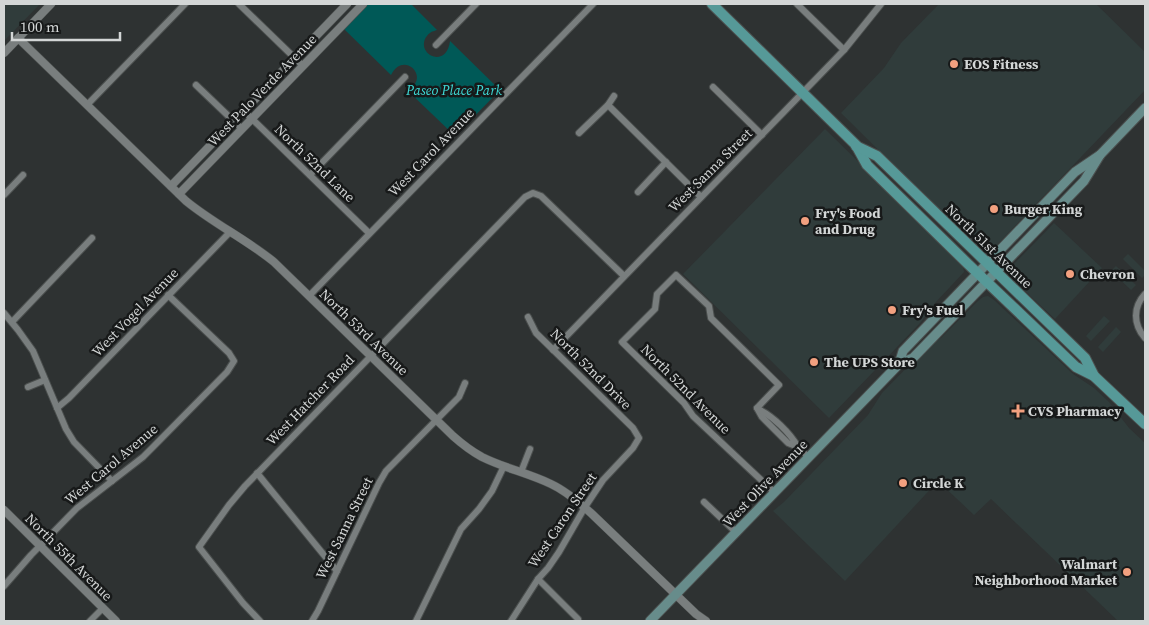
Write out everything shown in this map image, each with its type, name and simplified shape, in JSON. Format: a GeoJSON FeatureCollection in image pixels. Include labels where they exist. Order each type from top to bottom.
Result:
{"type":"FeatureCollection","features":[{"type":"Feature","properties":{"kind":"main road","name":"North 51st Avenue"},"geometry":{"type":"LineString","coordinates":[[712,4],[856,145],[867,165],[977,273],[1076,367],[1094,376],[1145,424]]}},
{"type":"Feature","properties":{"kind":"main road","name":"West Olive Avenue"},"geometry":{"type":"LineString","coordinates":[[899,364],[903,350],[986,263],[1075,172],[1100,155],[1145,108]]}},
{"type":"Feature","properties":{"kind":"main road","name":"North 51st Avenue"},"geometry":{"type":"LineString","coordinates":[[856,145],[877,156],[1085,358],[1094,376]]}},
{"type":"Feature","properties":{"kind":"main road","name":"West Olive Avenue"},"geometry":{"type":"LineString","coordinates":[[650,621],[899,364],[913,358],[996,273],[1084,181],[1100,155]]}},
{"type":"Feature","properties":{"kind":"street"},"geometry":{"type":"LineString","coordinates":[[4,53],[51,4]]}},
{"type":"Feature","properties":{"kind":"street"},"geometry":{"type":"LineString","coordinates":[[87,105],[185,4]]}},
{"type":"Feature","properties":{"kind":"street"},"geometry":{"type":"LineString","coordinates":[[239,4],[303,66]]}},
{"type":"Feature","properties":{"kind":"street","name":"West Palo Verde Avenue"},"geometry":{"type":"LineString","coordinates":[[171,186],[347,4]]}},
{"type":"Feature","properties":{"kind":"street","name":"West Palo Verde Avenue"},"geometry":{"type":"LineString","coordinates":[[179,194],[363,4]]}},
{"type":"Feature","properties":{"kind":"street"},"geometry":{"type":"LineString","coordinates":[[436,45],[476,4]]}},
{"type":"Feature","properties":{"kind":"street","name":"West Carol Avenue"},"geometry":{"type":"LineString","coordinates":[[309,296],[593,4]]}},
{"type":"Feature","properties":{"kind":"street"},"geometry":{"type":"LineString","coordinates":[[797,4],[844,50]]}},
{"type":"Feature","properties":{"kind":"street","name":"West Sanna Street"},"geometry":{"type":"LineString","coordinates":[[553,350],[844,50],[881,4]]}},
{"type":"Feature","properties":{"kind":"street","name":"North 53rd Avenue"},"geometry":{"type":"LineString","coordinates":[[18,38],[179,194],[200,213],[259,250],[309,296],[436,421],[465,446],[480,456],[552,485],[585,507],[696,614],[706,621]]}},
{"type":"Feature","properties":{"kind":"street"},"geometry":{"type":"LineString","coordinates":[[310,175],[405,77]]}},
{"type":"Feature","properties":{"kind":"street"},"geometry":{"type":"LineString","coordinates":[[196,85],[242,130]]}},
{"type":"Feature","properties":{"kind":"street"},"geometry":{"type":"LineString","coordinates":[[713,87],[762,135]]}},
{"type":"Feature","properties":{"kind":"street"},"geometry":{"type":"LineString","coordinates":[[579,133],[608,105],[614,96]]}},
{"type":"Feature","properties":{"kind":"street"},"geometry":{"type":"LineString","coordinates":[[608,105],[701,197]]}},
{"type":"Feature","properties":{"kind":"street","name":"North 52nd Lane"},"geometry":{"type":"LineString","coordinates":[[244,111],[369,233]]}},
{"type":"Feature","properties":{"kind":"street"},"geometry":{"type":"LineString","coordinates":[[638,192],[666,162]]}},
{"type":"Feature","properties":{"kind":"street"},"geometry":{"type":"LineString","coordinates":[[4,195],[23,175]]}},
{"type":"Feature","properties":{"kind":"street","name":"West Hatcher Road"},"geometry":{"type":"LineString","coordinates":[[260,621],[243,604],[199,547],[229,505],[257,473],[525,197],[533,193],[541,196],[624,276]]}},
{"type":"Feature","properties":{"kind":"street","name":"West Vogel Avenue"},"geometry":{"type":"LineString","coordinates":[[57,408],[69,398],[230,232]]}},
{"type":"Feature","properties":{"kind":"street"},"geometry":{"type":"LineString","coordinates":[[12,322],[92,238]]}},
{"type":"Feature","properties":{"kind":"street","name":"North 52nd Avenue"},"geometry":{"type":"LineString","coordinates":[[774,493],[699,421],[684,403],[622,342],[655,309],[657,294],[676,275],[709,306],[711,318],[779,385],[757,408],[762,417],[788,443],[798,447],[808,458]]}},
{"type":"Feature","properties":{"kind":"street"},"geometry":{"type":"LineString","coordinates":[[1145,294],[1136,308],[1136,320],[1140,332],[1145,338]]}},
{"type":"Feature","properties":{"kind":"street","name":"West Carol Avenue"},"geometry":{"type":"LineString","coordinates":[[4,586],[77,508],[143,457],[226,372],[234,361],[229,353],[168,295]]}},
{"type":"Feature","properties":{"kind":"street"},"geometry":{"type":"LineString","coordinates":[[4,314],[33,351],[66,429],[74,442],[112,481]]}},
{"type":"Feature","properties":{"kind":"street","name":"North 52nd Drive"},"geometry":{"type":"LineString","coordinates":[[528,317],[536,333],[633,428],[639,438]]}},
{"type":"Feature","properties":{"kind":"street"},"geometry":{"type":"LineString","coordinates":[[28,387],[45,380]]}},
{"type":"Feature","properties":{"kind":"street","name":"West Sanna Street"},"geometry":{"type":"LineString","coordinates":[[312,621],[378,483],[386,471],[459,397],[465,383]]}},
{"type":"Feature","properties":{"kind":"street","name":"West Caron Street"},"geometry":{"type":"LineString","coordinates":[[511,621],[538,579],[559,552],[603,480],[633,448],[639,438]]}},
{"type":"Feature","properties":{"kind":"street"},"geometry":{"type":"LineString","coordinates":[[521,472],[530,449]]}},
{"type":"Feature","properties":{"kind":"street"},"geometry":{"type":"LineString","coordinates":[[416,621],[461,529],[492,491],[504,466]]}},
{"type":"Feature","properties":{"kind":"street"},"geometry":{"type":"LineString","coordinates":[[257,473],[337,571]]}},
{"type":"Feature","properties":{"kind":"street"},"geometry":{"type":"LineString","coordinates":[[704,502],[737,532]]}},
{"type":"Feature","properties":{"kind":"street","name":"North 55th Avenue"},"geometry":{"type":"LineString","coordinates":[[4,510],[116,621]]}},
{"type":"Feature","properties":{"kind":"street"},"geometry":{"type":"LineString","coordinates":[[538,579],[578,619]]}},
{"type":"Feature","properties":{"kind":"street"},"geometry":{"type":"LineString","coordinates":[[90,621],[102,608]]}},
{"type":"Feature","properties":{"kind":"shaded area"},"geometry":{"type":"Polygon","coordinates":[[[4,4],[40,4],[4,41],[4,4]]]}},
{"type":"Feature","properties":{"kind":"shaded area"},"geometry":{"type":"Polygon","coordinates":[[[939,4],[1096,4],[1145,52],[1145,90],[990,251],[987,251],[953,219],[937,208],[841,113],[884,68],[901,43],[939,4]]]}},
{"type":"Feature","properties":{"kind":"shaded area"},"geometry":{"type":"Polygon","coordinates":[[[825,129],[962,263],[964,272],[935,303],[921,322],[829,418],[683,274],[825,129]]]}},
{"type":"Feature","properties":{"kind":"shaded area"},"geometry":{"type":"Polygon","coordinates":[[[1054,223],[1102,268],[1055,319],[1011,278],[1009,272],[1009,269],[1054,223]]]}},
{"type":"Feature","properties":{"kind":"shaded area"},"geometry":{"type":"Polygon","coordinates":[[[1128,254],[1145,271],[1145,275],[1142,278],[1123,259],[1128,254]]]}},
{"type":"Feature","properties":{"kind":"shaded area"},"geometry":{"type":"Polygon","coordinates":[[[1116,266],[1136,285],[1131,290],[1111,271],[1116,266]]]}},
{"type":"Feature","properties":{"kind":"shaded area"},"geometry":{"type":"Polygon","coordinates":[[[988,296],[1073,374],[1094,388],[1109,402],[1129,428],[1145,443],[1145,621],[1118,621],[991,499],[974,515],[938,481],[845,581],[773,511],[868,415],[882,393],[919,355],[942,337],[978,301],[988,296]]]}},
{"type":"Feature","properties":{"kind":"shaded area"},"geometry":{"type":"Polygon","coordinates":[[[1104,316],[1110,321],[1091,341],[1086,336],[1104,316]]]}},
{"type":"Feature","properties":{"kind":"shaded area"},"geometry":{"type":"Polygon","coordinates":[[[1116,327],[1121,332],[1103,352],[1098,347],[1116,327]]]}},
{"type":"Feature","properties":{"kind":"green space","name":"Paseo Place Park"},"geometry":{"type":"Polygon","coordinates":[[[368,4],[411,4],[437,30],[429,33],[425,39],[424,45],[429,54],[439,57],[444,54],[448,49],[450,41],[500,90],[455,136],[407,90],[414,85],[417,79],[413,69],[408,65],[402,65],[396,68],[391,75],[344,29],[368,4]]]}},
{"type":"Feature","properties":{"kind":"place","name":"EOS Fitness"},"geometry":{"type":"Point","coordinates":[954,64]}},
{"type":"Feature","properties":{"kind":"place","name":"Burger King"},"geometry":{"type":"Point","coordinates":[994,209]}},
{"type":"Feature","properties":{"kind":"place","name":"Fry's Food and Drug"},"geometry":{"type":"Point","coordinates":[805,221]}},
{"type":"Feature","properties":{"kind":"place","name":"Chevron"},"geometry":{"type":"Point","coordinates":[1070,274]}},
{"type":"Feature","properties":{"kind":"place","name":"Fry's Fuel"},"geometry":{"type":"Point","coordinates":[892,310]}},
{"type":"Feature","properties":{"kind":"place","name":"The UPS Store"},"geometry":{"type":"Point","coordinates":[814,362]}},
{"type":"Feature","properties":{"kind":"place","name":"CVS Pharmacy"},"geometry":{"type":"Point","coordinates":[1018,411]}},
{"type":"Feature","properties":{"kind":"place","name":"Circle K"},"geometry":{"type":"Point","coordinates":[903,483]}},
{"type":"Feature","properties":{"kind":"place","name":"Walmart Neighborhood Market"},"geometry":{"type":"Point","coordinates":[1127,572]}}]}
